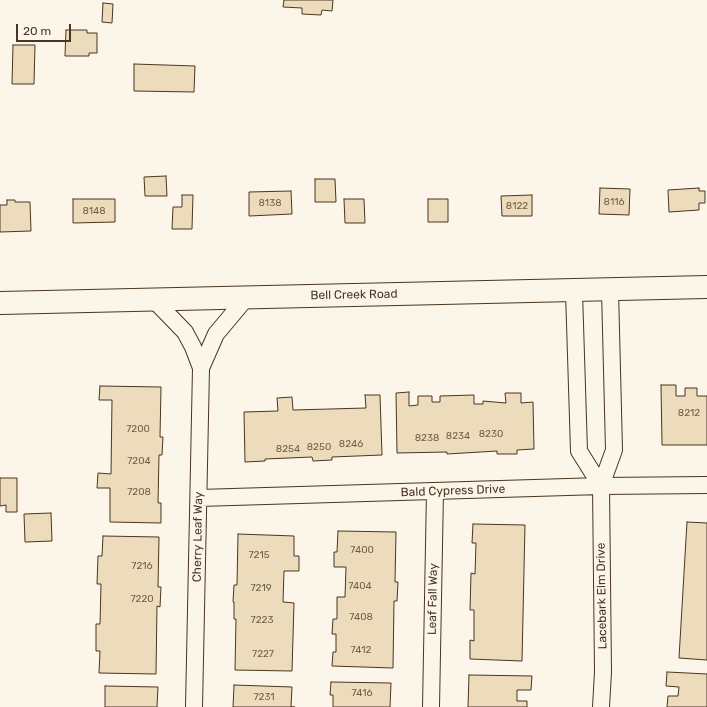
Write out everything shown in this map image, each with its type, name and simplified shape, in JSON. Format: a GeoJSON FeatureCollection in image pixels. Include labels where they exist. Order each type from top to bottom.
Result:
{"type":"FeatureCollection","features":[{"type":"Feature","properties":{"kind":"street","name":"Bell Creek Road"},"geometry":{"type":"LineString","coordinates":[[0,303],[247,297],[574,292],[707,287]]}},
{"type":"Feature","properties":{"kind":"street","name":"Lacebark Elm Drive"},"geometry":{"type":"LineString","coordinates":[[600,707],[603,672],[601,486],[614,450],[610,290]]}},
{"type":"Feature","properties":{"kind":"street"},"geometry":{"type":"LineString","coordinates":[[574,292],[579,451],[601,486]]}},
{"type":"Feature","properties":{"kind":"street","name":"Cherry Leaf Way"},"geometry":{"type":"LineString","coordinates":[[201,368],[216,334],[247,297]]}},
{"type":"Feature","properties":{"kind":"street","name":"Cherry Leaf Way"},"geometry":{"type":"LineString","coordinates":[[154,300],[185,332],[193,347],[201,368],[194,707]]}},
{"type":"Feature","properties":{"kind":"street","name":"Bald Cypress Drive"},"geometry":{"type":"LineString","coordinates":[[199,498],[707,484]]}},
{"type":"Feature","properties":{"kind":"street","name":"Leaf Fall Way"},"geometry":{"type":"LineString","coordinates":[[431,707],[435,491]]}},
{"type":"Feature","properties":{"kind":"building"},"geometry":{"type":"Polygon","coordinates":[[[284,0],[333,0],[332,11],[322,10],[321,15],[302,14],[302,8],[283,7],[284,0]]]}},
{"type":"Feature","properties":{"kind":"building"},"geometry":{"type":"Polygon","coordinates":[[[103,3],[113,4],[112,23],[102,22],[103,3]]]}},
{"type":"Feature","properties":{"kind":"building"},"geometry":{"type":"Polygon","coordinates":[[[66,30],[87,30],[87,33],[97,33],[97,53],[89,53],[89,56],[65,56],[66,30]]]}},
{"type":"Feature","properties":{"kind":"building"},"geometry":{"type":"Polygon","coordinates":[[[13,45],[35,45],[34,84],[12,84],[13,45]]]}},
{"type":"Feature","properties":{"kind":"building"},"geometry":{"type":"Polygon","coordinates":[[[134,64],[195,66],[194,92],[134,91],[134,64]]]}},
{"type":"Feature","properties":{"kind":"building"},"geometry":{"type":"Polygon","coordinates":[[[166,176],[167,196],[145,196],[144,177],[166,176]]]}},
{"type":"Feature","properties":{"kind":"building"},"geometry":{"type":"Polygon","coordinates":[[[315,179],[335,179],[336,202],[315,202],[315,179]]]}},
{"type":"Feature","properties":{"kind":"building"},"geometry":{"type":"Polygon","coordinates":[[[600,188],[630,189],[629,215],[599,214],[600,188]]]}},
{"type":"Feature","properties":{"kind":"building"},"geometry":{"type":"Polygon","coordinates":[[[699,188],[699,191],[705,191],[705,203],[699,203],[699,210],[669,212],[668,190],[699,188]]]}},
{"type":"Feature","properties":{"kind":"building"},"geometry":{"type":"Polygon","coordinates":[[[291,191],[292,214],[249,216],[249,192],[291,191]]]}},
{"type":"Feature","properties":{"kind":"building"},"geometry":{"type":"Polygon","coordinates":[[[182,195],[193,195],[192,229],[172,229],[173,207],[182,207],[182,195]]]}},
{"type":"Feature","properties":{"kind":"building"},"geometry":{"type":"Polygon","coordinates":[[[532,195],[532,216],[502,216],[501,196],[532,195]]]}},
{"type":"Feature","properties":{"kind":"building"},"geometry":{"type":"Polygon","coordinates":[[[73,199],[115,199],[115,222],[73,223],[73,199]]]}},
{"type":"Feature","properties":{"kind":"building"},"geometry":{"type":"Polygon","coordinates":[[[344,199],[364,199],[365,223],[345,223],[344,199]]]}},
{"type":"Feature","properties":{"kind":"building"},"geometry":{"type":"Polygon","coordinates":[[[428,199],[448,199],[448,222],[428,222],[428,199]]]}},
{"type":"Feature","properties":{"kind":"building"},"geometry":{"type":"Polygon","coordinates":[[[7,200],[15,200],[15,202],[30,202],[31,231],[0,232],[0,205],[7,205],[7,200]]]}},
{"type":"Feature","properties":{"kind":"building"},"geometry":{"type":"Polygon","coordinates":[[[661,385],[676,385],[676,396],[685,396],[685,388],[697,388],[697,396],[707,396],[707,445],[662,445],[661,385]]]}},
{"type":"Feature","properties":{"kind":"building"},"geometry":{"type":"Polygon","coordinates":[[[100,386],[161,387],[160,437],[163,437],[162,455],[159,455],[158,503],[161,503],[161,523],[110,522],[110,488],[97,488],[98,473],[111,474],[112,400],[99,400],[100,386]]]}},
{"type":"Feature","properties":{"kind":"building"},"geometry":{"type":"Polygon","coordinates":[[[409,392],[409,406],[418,405],[418,396],[432,396],[432,402],[440,402],[440,396],[474,395],[474,404],[483,404],[483,401],[506,403],[505,393],[521,393],[521,403],[533,402],[534,449],[517,450],[517,454],[497,454],[497,451],[447,454],[447,452],[397,453],[396,393],[409,392]]]}},
{"type":"Feature","properties":{"kind":"building"},"geometry":{"type":"Polygon","coordinates":[[[365,395],[380,395],[382,455],[332,457],[332,460],[313,461],[312,457],[265,459],[265,461],[245,462],[244,412],[278,411],[277,398],[292,397],[293,410],[366,408],[365,395]]]}},
{"type":"Feature","properties":{"kind":"building"},"geometry":{"type":"Polygon","coordinates":[[[0,478],[17,478],[17,512],[6,512],[6,505],[0,506],[0,478]]]}},
{"type":"Feature","properties":{"kind":"building"},"geometry":{"type":"Polygon","coordinates":[[[51,513],[52,541],[25,542],[24,514],[51,513]]]}},
{"type":"Feature","properties":{"kind":"building"},"geometry":{"type":"Polygon","coordinates":[[[687,522],[707,523],[707,660],[679,658],[687,522]]]}},
{"type":"Feature","properties":{"kind":"building"},"geometry":{"type":"Polygon","coordinates":[[[473,524],[525,525],[522,661],[470,659],[470,640],[474,641],[474,610],[470,610],[471,573],[475,574],[476,543],[472,543],[473,524]]]}},
{"type":"Feature","properties":{"kind":"building"},"geometry":{"type":"Polygon","coordinates":[[[338,531],[396,532],[395,582],[398,582],[397,601],[394,601],[393,668],[332,666],[333,652],[336,652],[336,634],[332,634],[333,619],[337,619],[337,597],[345,597],[346,567],[334,567],[334,552],[337,552],[338,531]]]}},
{"type":"Feature","properties":{"kind":"building"},"geometry":{"type":"Polygon","coordinates":[[[238,534],[294,536],[294,556],[299,556],[299,571],[284,571],[283,602],[294,603],[292,671],[235,670],[236,619],[234,619],[233,602],[234,585],[237,585],[238,534]]]}},
{"type":"Feature","properties":{"kind":"building"},"geometry":{"type":"Polygon","coordinates":[[[103,536],[159,537],[158,587],[161,587],[160,607],[157,606],[156,674],[99,673],[100,651],[96,651],[96,624],[100,624],[101,584],[97,584],[98,556],[102,556],[103,536]]]}},
{"type":"Feature","properties":{"kind":"building"},"geometry":{"type":"Polygon","coordinates":[[[667,672],[707,674],[707,707],[667,707],[668,696],[678,696],[679,687],[666,686],[667,672]]]}},
{"type":"Feature","properties":{"kind":"building"},"geometry":{"type":"Polygon","coordinates":[[[469,675],[532,676],[531,690],[517,690],[517,701],[527,701],[527,707],[468,707],[469,675]]]}},
{"type":"Feature","properties":{"kind":"building"},"geometry":{"type":"Polygon","coordinates":[[[331,682],[391,683],[390,707],[333,707],[333,695],[330,695],[331,682]]]}},
{"type":"Feature","properties":{"kind":"building"},"geometry":{"type":"Polygon","coordinates":[[[234,685],[292,687],[291,707],[233,707],[234,685]]]}},
{"type":"Feature","properties":{"kind":"building"},"geometry":{"type":"Polygon","coordinates":[[[105,686],[158,687],[157,707],[105,707],[105,686]]]}}]}
